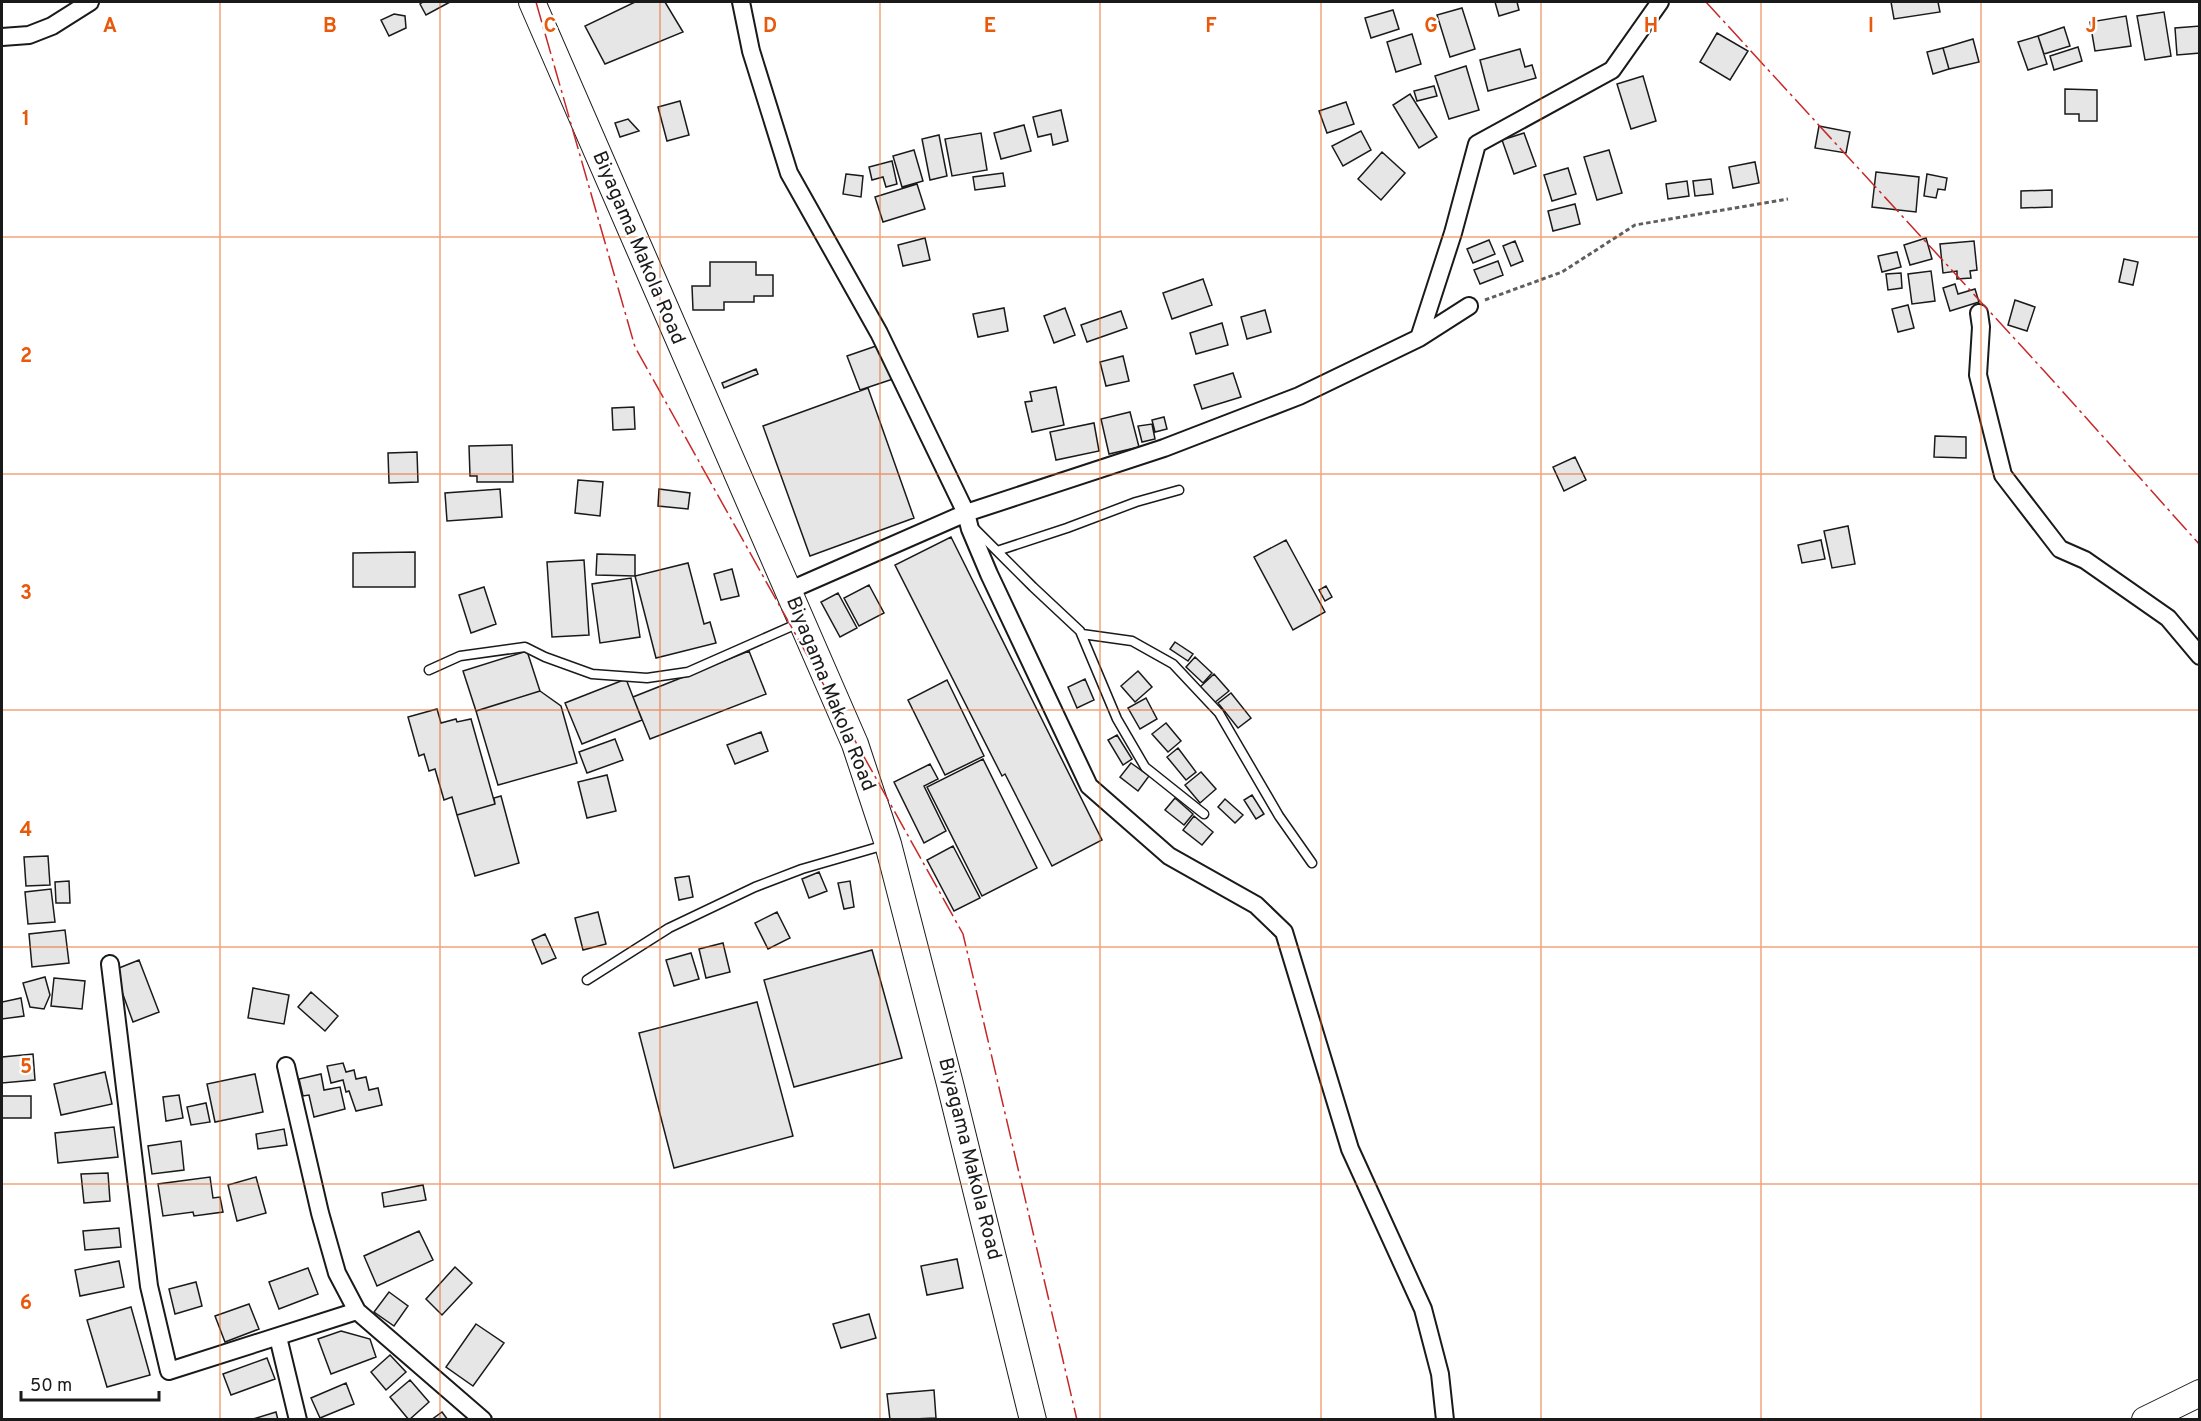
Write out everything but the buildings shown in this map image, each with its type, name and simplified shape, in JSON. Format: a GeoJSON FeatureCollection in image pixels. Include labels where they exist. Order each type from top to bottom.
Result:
{"type":"FeatureCollection","features":[{"type":"Feature","properties":{"kind":"main road","name":"Biyagama Makola Road"},"geometry":{"type":"LineString","coordinates":[[532,2],[855,744],[888,844],[1033,1419]]}},
{"type":"Feature","properties":{"kind":"main road"},"geometry":{"type":"LineString","coordinates":[[2145,1419],[2199,1393]]}},
{"type":"Feature","properties":{"kind":"street"},"geometry":{"type":"LineString","coordinates":[[2,38],[29,35],[52,26],[90,2]]}},
{"type":"Feature","properties":{"kind":"street"},"geometry":{"type":"LineString","coordinates":[[741,2],[752,51],[789,173],[879,333],[967,517],[989,574],[1089,786],[1169,856],[1256,905],[1284,932],[1350,1149],[1423,1310],[1440,1374],[1445,1419]]}},
{"type":"Feature","properties":{"kind":"street"},"geometry":{"type":"LineString","coordinates":[[1419,338],[1454,233],[1477,144],[1612,70],[1660,2]]}},
{"type":"Feature","properties":{"kind":"street"},"geometry":{"type":"LineString","coordinates":[[788,591],[967,517],[1164,448],[1299,396],[1419,338],[1469,306]]}},
{"type":"Feature","properties":{"kind":"street"},"geometry":{"type":"LineString","coordinates":[[1979,313],[1981,327],[1978,375],[2003,474],[2060,549],[2085,560],[2168,618],[2199,656]]}},
{"type":"Feature","properties":{"kind":"street"},"geometry":{"type":"LineString","coordinates":[[110,964],[149,1286],[170,1371],[357,1311]]}},
{"type":"Feature","properties":{"kind":"street"},"geometry":{"type":"LineString","coordinates":[[286,1066],[320,1213],[338,1273],[357,1311],[483,1419]]}},
{"type":"Feature","properties":{"kind":"street"},"geometry":{"type":"LineString","coordinates":[[278,1337],[298,1419]]}},
{"type":"Feature","properties":{"kind":"lane"},"geometry":{"type":"LineString","coordinates":[[997,551],[1136,502],[1179,490]]}},
{"type":"Feature","properties":{"kind":"lane"},"geometry":{"type":"LineString","coordinates":[[967,517],[997,551],[1080,631],[1117,719],[1145,767],[1204,814]]}},
{"type":"Feature","properties":{"kind":"lane"},"geometry":{"type":"LineString","coordinates":[[429,670],[460,656],[525,647],[592,674],[647,678],[688,672],[802,622]]}},
{"type":"Feature","properties":{"kind":"lane"},"geometry":{"type":"LineString","coordinates":[[1082,634],[1132,641],[1173,664],[1219,713],[1279,816],[1312,863]]}},
{"type":"Feature","properties":{"kind":"lane"},"geometry":{"type":"LineString","coordinates":[[587,980],[669,928],[755,887],[802,869],[888,844]]}},
{"type":"Feature","properties":{"kind":"path"},"geometry":{"type":"LineString","coordinates":[[1469,306],[1562,272],[1635,225],[1788,199]]}},
{"type":"Feature","properties":{"kind":"power"},"geometry":{"type":"LineString","coordinates":[[536,2],[635,347],[963,934],[1077,1420]]}},
{"type":"Feature","properties":{"kind":"power"},"geometry":{"type":"LineString","coordinates":[[1706,2],[2046,373],[2200,545]]}}]}
